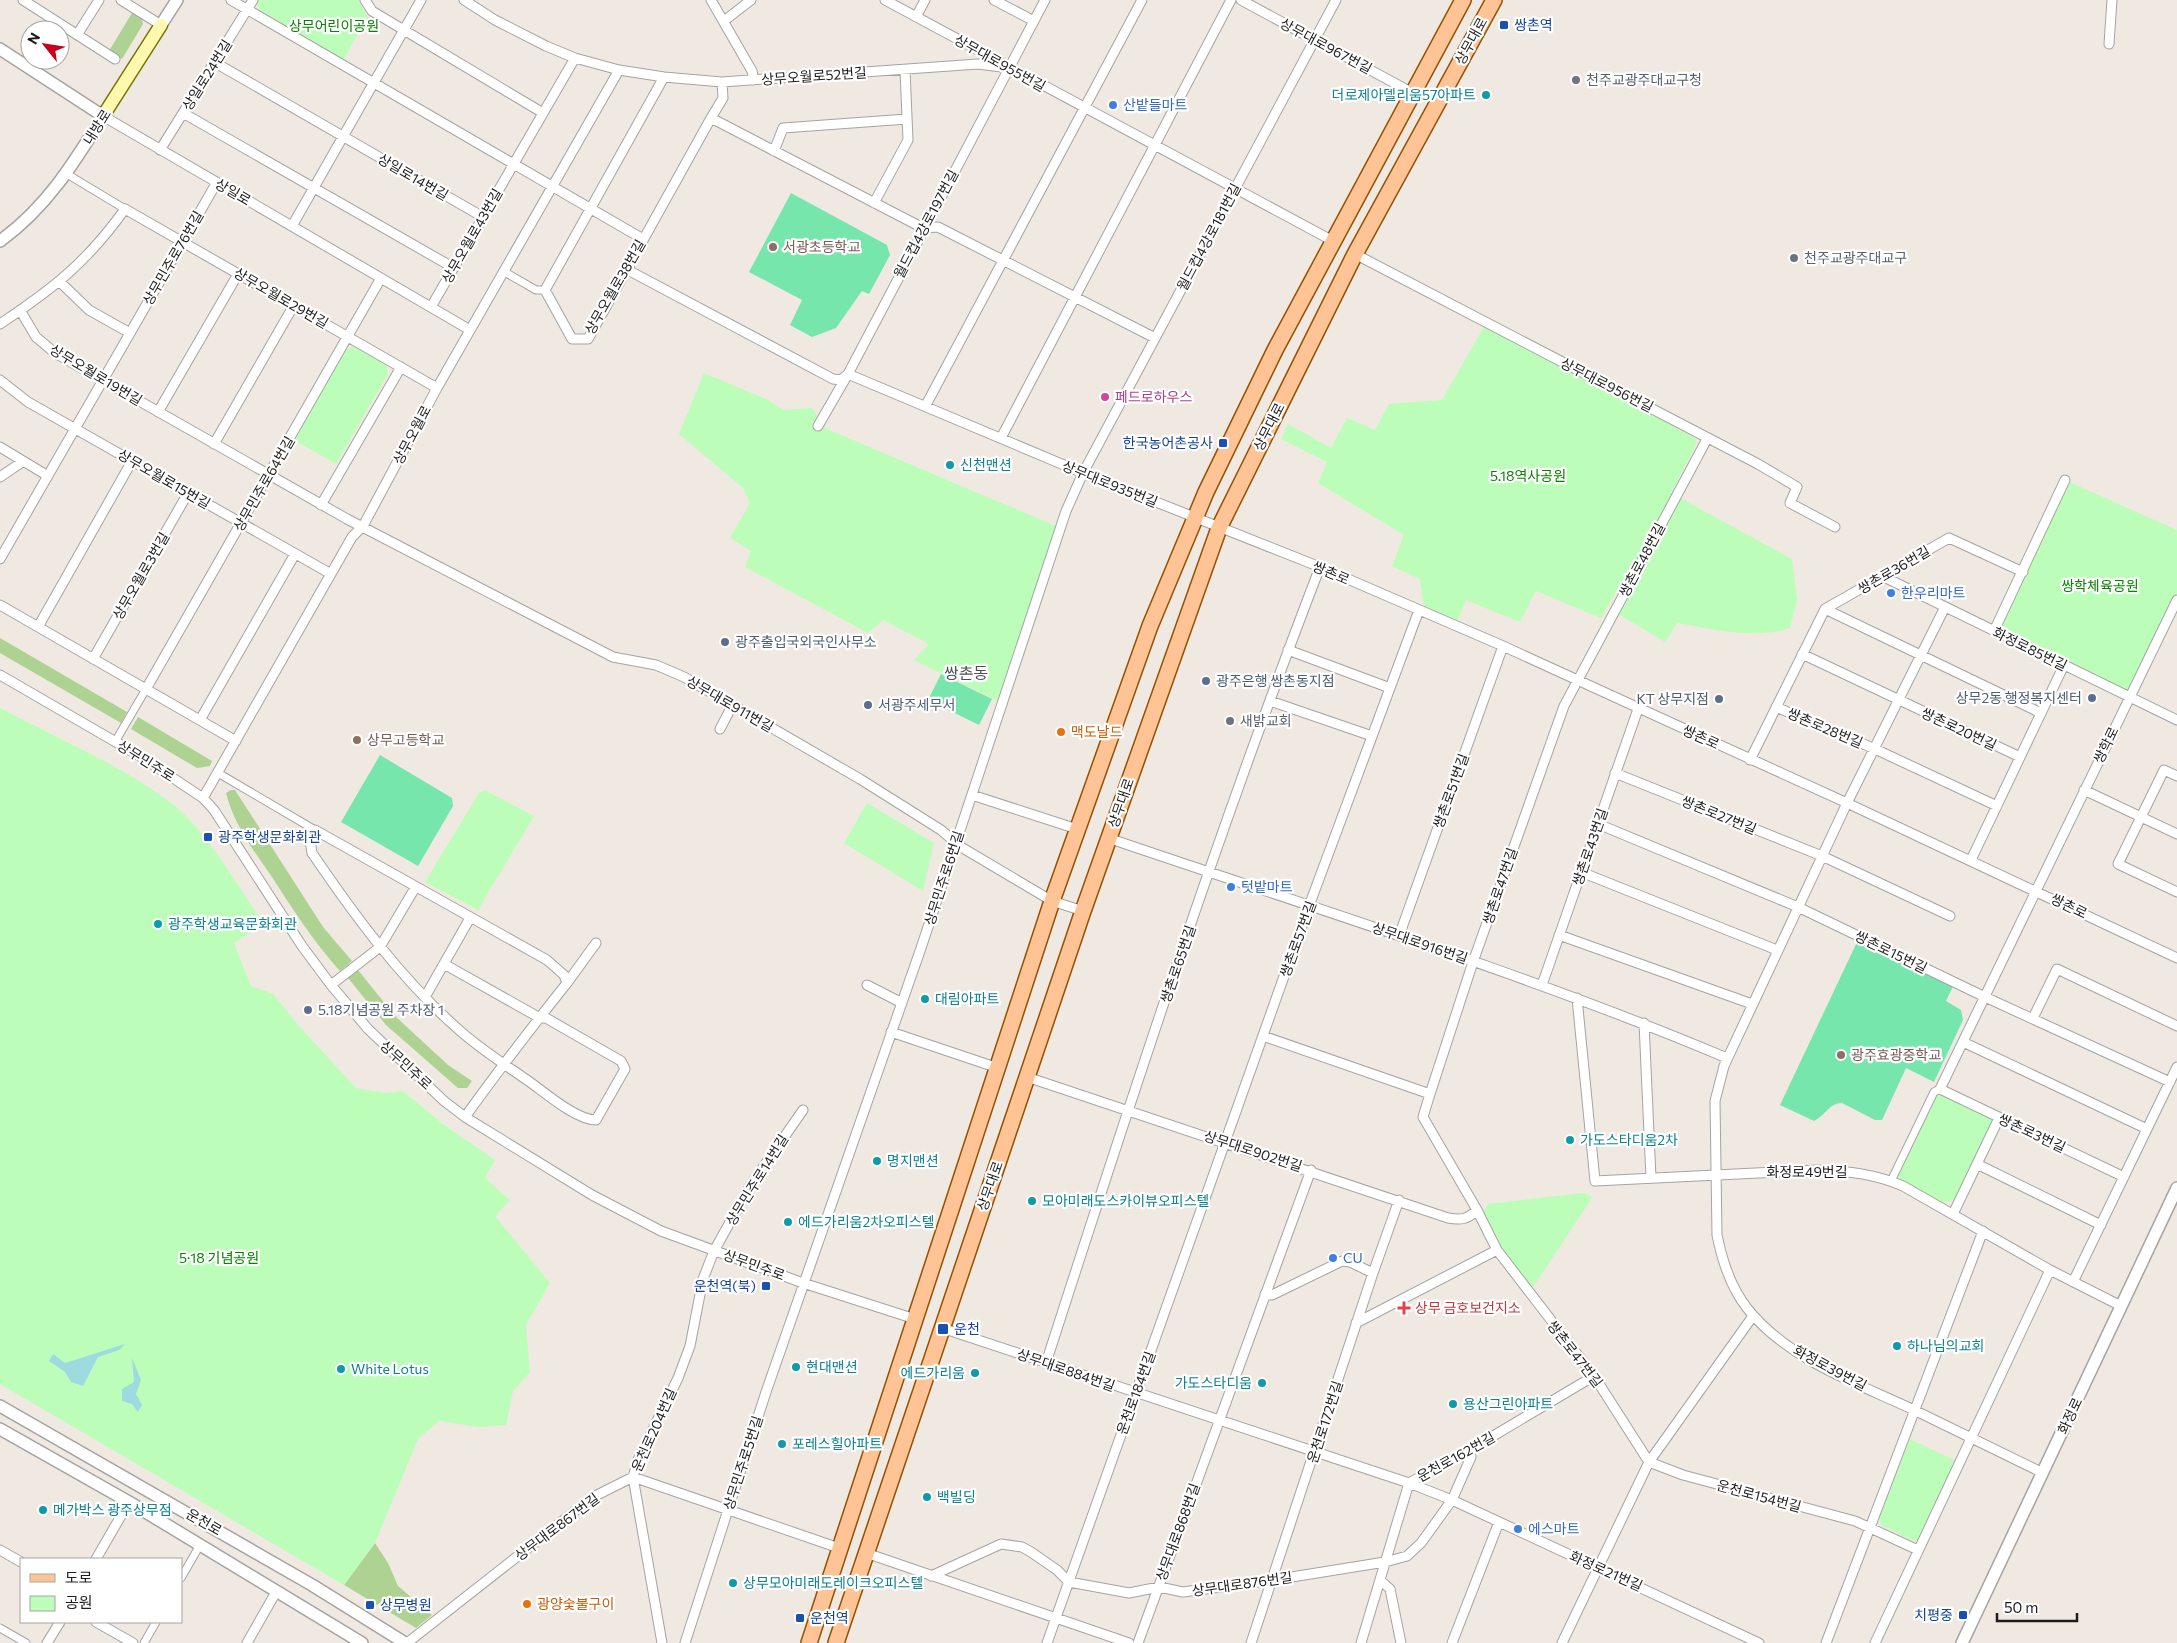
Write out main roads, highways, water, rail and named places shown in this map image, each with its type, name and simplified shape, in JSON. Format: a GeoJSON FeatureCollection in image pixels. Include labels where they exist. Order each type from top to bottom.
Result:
{"type":"FeatureCollection","features":[{"type":"Feature","properties":{"kind":"main road","name":"상무대로"},"geometry":{"type":"LineString","coordinates":[[809,1643],[1052,901],[1136,662],[1195,518],[1275,350],[1411,92],[1462,0]]}},
{"type":"Feature","properties":{"kind":"main road","name":"상무대로"},"geometry":{"type":"LineString","coordinates":[[836,1643],[1082,911],[1219,528],[1355,254],[1494,0]]}},
{"type":"Feature","properties":{"kind":"main road","name":"내방로"},"geometry":{"type":"LineString","coordinates":[[103,116],[161,25]]}},
{"type":"Feature","properties":{"kind":"water"},"geometry":{"type":"Polygon","coordinates":[[[125,1344],[119,1350],[98,1357],[83,1386],[71,1382],[65,1372],[49,1361],[53,1354],[65,1363],[125,1344]]]}},
{"type":"Feature","properties":{"kind":"water"},"geometry":{"type":"Polygon","coordinates":[[[132,1358],[141,1380],[136,1394],[142,1405],[138,1412],[132,1404],[122,1401],[122,1389],[134,1382],[132,1358]]]}},
{"type":"Feature","properties":{"kind":"place","name":"쌍촌역"},"geometry":{"type":"Point","coordinates":[1504,25]}},
{"type":"Feature","properties":{"kind":"place","name":"천주교광주대교구청"},"geometry":{"type":"Point","coordinates":[1576,80]}},
{"type":"Feature","properties":{"kind":"place","name":"더로제아델리움57아파트"},"geometry":{"type":"Point","coordinates":[1486,95]}},
{"type":"Feature","properties":{"kind":"place","name":"산밭들마트"},"geometry":{"type":"Point","coordinates":[1113,105]}},
{"type":"Feature","properties":{"kind":"place","name":"서광초등학교"},"geometry":{"type":"Point","coordinates":[773,247]}},
{"type":"Feature","properties":{"kind":"place","name":"천주교광주대교구"},"geometry":{"type":"Point","coordinates":[1794,258]}},
{"type":"Feature","properties":{"kind":"place","name":"페드로하우스"},"geometry":{"type":"Point","coordinates":[1105,397]}},
{"type":"Feature","properties":{"kind":"place","name":"한국농어촌공사"},"geometry":{"type":"Point","coordinates":[1223,443]}},
{"type":"Feature","properties":{"kind":"place","name":"신천맨션"},"geometry":{"type":"Point","coordinates":[950,465]}},
{"type":"Feature","properties":{"kind":"place","name":"한우리마트"},"geometry":{"type":"Point","coordinates":[1891,593]}},
{"type":"Feature","properties":{"kind":"place","name":"광주출입국외국인사무소"},"geometry":{"type":"Point","coordinates":[725,642]}},
{"type":"Feature","properties":{"kind":"place","name":"광주은행 쌍촌동지점"},"geometry":{"type":"Point","coordinates":[1206,681]}},
{"type":"Feature","properties":{"kind":"place","name":"상무2동 행정복지센터"},"geometry":{"type":"Point","coordinates":[2092,698]}},
{"type":"Feature","properties":{"kind":"place","name":"KT 상무지점"},"geometry":{"type":"Point","coordinates":[1719,699]}},
{"type":"Feature","properties":{"kind":"place","name":"서광주세무서"},"geometry":{"type":"Point","coordinates":[868,705]}},
{"type":"Feature","properties":{"kind":"place","name":"새밝교회"},"geometry":{"type":"Point","coordinates":[1230,721]}},
{"type":"Feature","properties":{"kind":"place","name":"맥도날드"},"geometry":{"type":"Point","coordinates":[1061,732]}},
{"type":"Feature","properties":{"kind":"place","name":"상무고등학교"},"geometry":{"type":"Point","coordinates":[357,740]}},
{"type":"Feature","properties":{"kind":"place","name":"광주학생문화회관"},"geometry":{"type":"Point","coordinates":[208,837]}},
{"type":"Feature","properties":{"kind":"place","name":"텃밭마트"},"geometry":{"type":"Point","coordinates":[1231,887]}},
{"type":"Feature","properties":{"kind":"place","name":"광주학생교육문화회관"},"geometry":{"type":"Point","coordinates":[158,924]}},
{"type":"Feature","properties":{"kind":"place","name":"대림아파트"},"geometry":{"type":"Point","coordinates":[925,999]}},
{"type":"Feature","properties":{"kind":"place","name":"5.18기념공원 주차장 1"},"geometry":{"type":"Point","coordinates":[308,1010]}},
{"type":"Feature","properties":{"kind":"place","name":"광주효광중학교"},"geometry":{"type":"Point","coordinates":[1841,1055]}},
{"type":"Feature","properties":{"kind":"place","name":"가도스타디움2차"},"geometry":{"type":"Point","coordinates":[1570,1140]}},
{"type":"Feature","properties":{"kind":"place","name":"명지맨션"},"geometry":{"type":"Point","coordinates":[877,1161]}},
{"type":"Feature","properties":{"kind":"place","name":"모아미래도스카이뷰오피스텔"},"geometry":{"type":"Point","coordinates":[1032,1201]}},
{"type":"Feature","properties":{"kind":"place","name":"에드가리움2차오피스텔"},"geometry":{"type":"Point","coordinates":[788,1222]}},
{"type":"Feature","properties":{"kind":"place","name":"CU"},"geometry":{"type":"Point","coordinates":[1333,1258]}},
{"type":"Feature","properties":{"kind":"place","name":"운천역(북)"},"geometry":{"type":"Point","coordinates":[766,1286]}},
{"type":"Feature","properties":{"kind":"place","name":"상무 금호보건지소"},"geometry":{"type":"Point","coordinates":[1404,1308]}},
{"type":"Feature","properties":{"kind":"place","name":"운천"},"geometry":{"type":"Point","coordinates":[943,1329]}},
{"type":"Feature","properties":{"kind":"place","name":"하나님의교회"},"geometry":{"type":"Point","coordinates":[1897,1346]}},
{"type":"Feature","properties":{"kind":"place","name":"현대맨션"},"geometry":{"type":"Point","coordinates":[796,1367]}},
{"type":"Feature","properties":{"kind":"place","name":"White Lotus"},"geometry":{"type":"Point","coordinates":[341,1369]}},
{"type":"Feature","properties":{"kind":"place","name":"에드가리움"},"geometry":{"type":"Point","coordinates":[975,1373]}},
{"type":"Feature","properties":{"kind":"place","name":"가도스타디움"},"geometry":{"type":"Point","coordinates":[1262,1383]}},
{"type":"Feature","properties":{"kind":"place","name":"용산그린아파트"},"geometry":{"type":"Point","coordinates":[1453,1404]}},
{"type":"Feature","properties":{"kind":"place","name":"포레스힐아파트"},"geometry":{"type":"Point","coordinates":[782,1444]}},
{"type":"Feature","properties":{"kind":"place","name":"백빌딩"},"geometry":{"type":"Point","coordinates":[927,1497]}},
{"type":"Feature","properties":{"kind":"place","name":"메가박스 광주상무점"},"geometry":{"type":"Point","coordinates":[43,1510]}},
{"type":"Feature","properties":{"kind":"place","name":"에스마트"},"geometry":{"type":"Point","coordinates":[1518,1529]}},
{"type":"Feature","properties":{"kind":"place","name":"상무모아미래도레이크오피스텔"},"geometry":{"type":"Point","coordinates":[733,1583]}},
{"type":"Feature","properties":{"kind":"place","name":"광양숯불구이"},"geometry":{"type":"Point","coordinates":[527,1604]}},
{"type":"Feature","properties":{"kind":"place","name":"상무병원"},"geometry":{"type":"Point","coordinates":[370,1605]}},
{"type":"Feature","properties":{"kind":"place","name":"치평중"},"geometry":{"type":"Point","coordinates":[1963,1615]}},
{"type":"Feature","properties":{"kind":"place","name":"운천역"},"geometry":{"type":"Point","coordinates":[800,1618]}},
{"type":"Feature","properties":{"kind":"district","name":"쌍촌동"},"geometry":{"type":"Point","coordinates":[966,673]}},
{"type":"Feature","properties":{"kind":"park label","name":"상무어린이공원"},"geometry":{"type":"Point","coordinates":[334,26]}},
{"type":"Feature","properties":{"kind":"park label","name":"5.18역사공원"},"geometry":{"type":"Point","coordinates":[1528,476]}},
{"type":"Feature","properties":{"kind":"park label","name":"쌍학체육공원"},"geometry":{"type":"Point","coordinates":[2100,586]}},
{"type":"Feature","properties":{"kind":"park label","name":"5·18 기념공원"},"geometry":{"type":"Point","coordinates":[219,1258]}}]}
